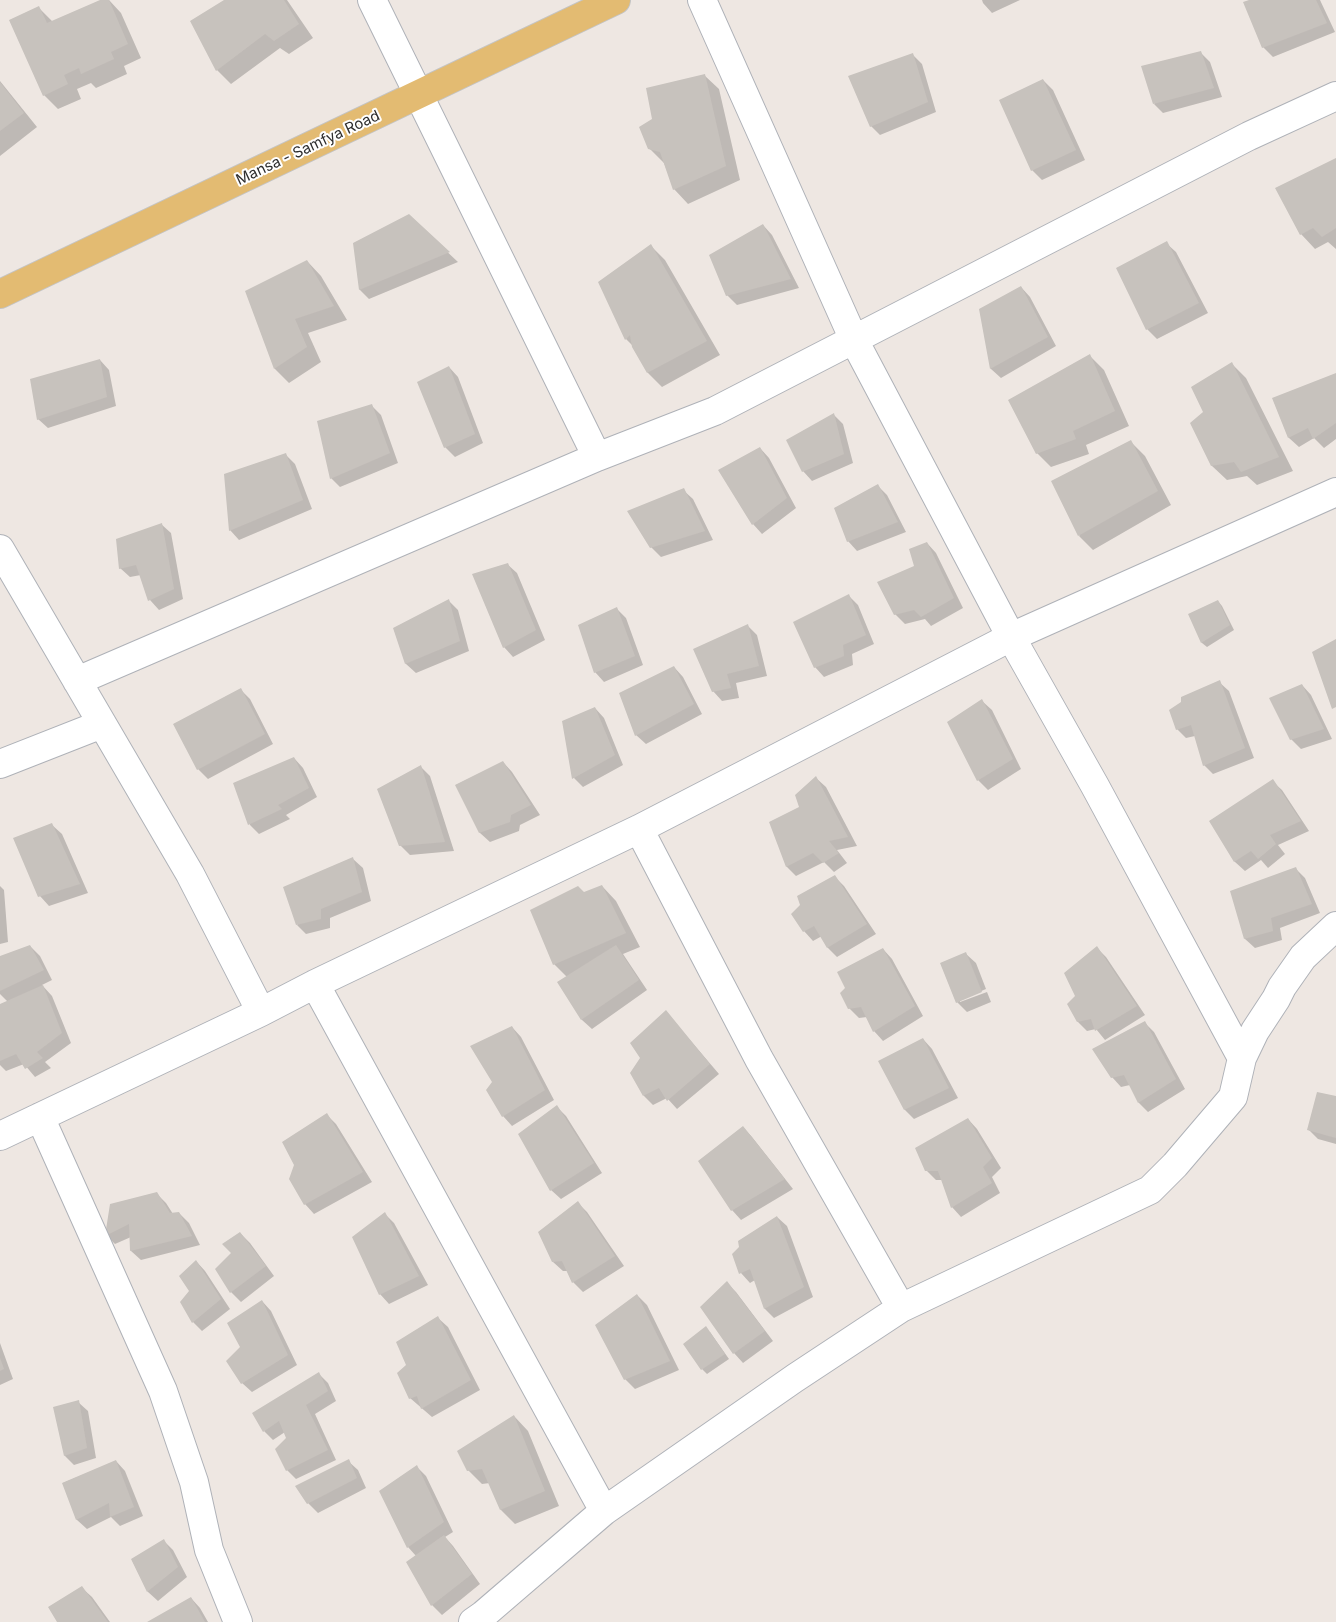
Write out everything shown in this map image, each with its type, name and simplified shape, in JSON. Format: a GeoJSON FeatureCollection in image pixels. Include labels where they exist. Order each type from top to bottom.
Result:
{"type":"FeatureCollection","features":[{"type":"Feature","properties":{"kind":"main road","name":"Mansa - Samfya Road"},"geometry":{"type":"LineString","coordinates":[[0,294],[616,0]]}},
{"type":"Feature","properties":{"kind":"street"},"geometry":{"type":"LineString","coordinates":[[372,0],[597,457]]}},
{"type":"Feature","properties":{"kind":"street"},"geometry":{"type":"LineString","coordinates":[[702,0],[854,340],[1011,638],[1095,786],[1242,1058]]}},
{"type":"Feature","properties":{"kind":"street"},"geometry":{"type":"LineString","coordinates":[[77,681],[597,457],[715,411],[1249,136],[1336,96]]}},
{"type":"Feature","properties":{"kind":"street"},"geometry":{"type":"LineString","coordinates":[[0,1136],[639,829],[1011,638],[1336,492]]}},
{"type":"Feature","properties":{"kind":"street"},"geometry":{"type":"LineString","coordinates":[[0,549],[190,874],[261,1012]]}},
{"type":"Feature","properties":{"kind":"street"},"geometry":{"type":"LineString","coordinates":[[0,764],[102,724]]}},
{"type":"Feature","properties":{"kind":"street"},"geometry":{"type":"LineString","coordinates":[[639,829],[759,1059],[900,1308]]}},
{"type":"Feature","properties":{"kind":"street"},"geometry":{"type":"LineString","coordinates":[[473,1622],[604,1511],[795,1378],[900,1308],[1150,1190],[1175,1165],[1233,1096],[1242,1058],[1256,1031],[1303,957],[1336,926]]}},
{"type":"Feature","properties":{"kind":"street"},"geometry":{"type":"LineString","coordinates":[[315,984],[604,1511]]}},
{"type":"Feature","properties":{"kind":"street"},"geometry":{"type":"LineString","coordinates":[[40,1117],[163,1391],[194,1482],[209,1550],[238,1622]]}},
{"type":"Feature","properties":{"kind":"building"},"geometry":{"type":"Polygon","coordinates":[[[100,0],[109,0],[128,44],[111,52],[114,59],[81,74],[79,68],[64,75],[68,84],[43,96],[9,20],[39,6],[47,23],[100,0]]]}},
{"type":"Feature","properties":{"kind":"building"},"geometry":{"type":"Polygon","coordinates":[[[224,0],[284,0],[299,24],[274,41],[265,34],[216,71],[190,21],[224,0]]]}},
{"type":"Feature","properties":{"kind":"building"},"geometry":{"type":"Polygon","coordinates":[[[1249,0],[1316,0],[1327,23],[1262,48],[1243,2],[1249,0]]]}},
{"type":"Feature","properties":{"kind":"building"},"geometry":{"type":"Polygon","coordinates":[[[1201,51],[1214,88],[1153,104],[1141,66],[1201,51]]]}},
{"type":"Feature","properties":{"kind":"building"},"geometry":{"type":"Polygon","coordinates":[[[913,53],[928,102],[870,127],[848,76],[913,53]]]}},
{"type":"Feature","properties":{"kind":"building"},"geometry":{"type":"Polygon","coordinates":[[[705,74],[726,166],[673,190],[660,152],[648,149],[639,127],[652,119],[646,88],[705,74]]]}},
{"type":"Feature","properties":{"kind":"building"},"geometry":{"type":"Polygon","coordinates":[[[1043,79],[1076,150],[1031,171],[999,100],[1043,79]]]}},
{"type":"Feature","properties":{"kind":"building"},"geometry":{"type":"Polygon","coordinates":[[[0,82],[24,113],[0,131],[0,82]]]}},
{"type":"Feature","properties":{"kind":"building"},"geometry":{"type":"Polygon","coordinates":[[[1336,158],[1336,228],[1322,237],[1313,228],[1300,235],[1275,188],[1336,158]]]}},
{"type":"Feature","properties":{"kind":"building"},"geometry":{"type":"Polygon","coordinates":[[[409,214],[450,252],[359,290],[353,243],[409,214]]]}},
{"type":"Feature","properties":{"kind":"building"},"geometry":{"type":"Polygon","coordinates":[[[763,224],[791,279],[726,296],[709,255],[763,224]]]}},
{"type":"Feature","properties":{"kind":"building"},"geometry":{"type":"Polygon","coordinates":[[[1167,241],[1199,303],[1146,330],[1116,268],[1167,241]]]}},
{"type":"Feature","properties":{"kind":"building"},"geometry":{"type":"Polygon","coordinates":[[[651,244],[707,341],[647,373],[632,347],[630,335],[625,340],[598,282],[651,244]]]}},
{"type":"Feature","properties":{"kind":"building"},"geometry":{"type":"Polygon","coordinates":[[[307,260],[334,306],[295,319],[307,347],[274,369],[245,291],[307,260]]]}},
{"type":"Feature","properties":{"kind":"building"},"geometry":{"type":"Polygon","coordinates":[[[1021,286],[1048,337],[990,369],[979,309],[1021,286]]]}},
{"type":"Feature","properties":{"kind":"building"},"geometry":{"type":"Polygon","coordinates":[[[1090,354],[1115,411],[1073,431],[1076,439],[1036,454],[1008,400],[1090,354]]]}},
{"type":"Feature","properties":{"kind":"building"},"geometry":{"type":"Polygon","coordinates":[[[100,359],[107,397],[37,420],[30,379],[100,359]]]}},
{"type":"Feature","properties":{"kind":"building"},"geometry":{"type":"Polygon","coordinates":[[[1232,362],[1279,457],[1241,472],[1234,462],[1211,466],[1190,423],[1203,412],[1191,387],[1232,362]]]}},
{"type":"Feature","properties":{"kind":"building"},"geometry":{"type":"Polygon","coordinates":[[[449,366],[475,434],[444,448],[417,382],[449,366]]]}},
{"type":"Feature","properties":{"kind":"building"},"geometry":{"type":"Polygon","coordinates":[[[1336,373],[1336,423],[1313,439],[1308,428],[1288,438],[1272,398],[1336,373]]]}},
{"type":"Feature","properties":{"kind":"building"},"geometry":{"type":"Polygon","coordinates":[[[372,404],[390,453],[330,479],[317,421],[372,404]]]}},
{"type":"Feature","properties":{"kind":"building"},"geometry":{"type":"Polygon","coordinates":[[[834,413],[844,454],[802,472],[786,440],[834,413]]]}},
{"type":"Feature","properties":{"kind":"building"},"geometry":{"type":"Polygon","coordinates":[[[1131,440],[1158,491],[1078,536],[1051,481],[1131,440]]]}},
{"type":"Feature","properties":{"kind":"building"},"geometry":{"type":"Polygon","coordinates":[[[760,447],[787,498],[752,525],[718,470],[760,447]]]}},
{"type":"Feature","properties":{"kind":"building"},"geometry":{"type":"Polygon","coordinates":[[[286,453],[303,500],[229,531],[224,474],[286,453]]]}},
{"type":"Feature","properties":{"kind":"building"},"geometry":{"type":"Polygon","coordinates":[[[878,484],[898,522],[847,542],[834,508],[878,484]]]}},
{"type":"Feature","properties":{"kind":"building"},"geometry":{"type":"Polygon","coordinates":[[[684,488],[705,531],[650,548],[627,511],[684,488]]]}},
{"type":"Feature","properties":{"kind":"building"},"geometry":{"type":"Polygon","coordinates":[[[162,523],[174,589],[148,601],[136,565],[119,569],[116,539],[162,523]]]}},
{"type":"Feature","properties":{"kind":"building"},"geometry":{"type":"Polygon","coordinates":[[[927,542],[954,598],[921,617],[914,610],[894,615],[877,582],[914,566],[909,549],[927,542]]]}},
{"type":"Feature","properties":{"kind":"building"},"geometry":{"type":"Polygon","coordinates":[[[508,563],[536,630],[503,648],[472,574],[508,563]]]}},
{"type":"Feature","properties":{"kind":"building"},"geometry":{"type":"Polygon","coordinates":[[[849,594],[866,635],[843,645],[844,656],[814,668],[793,622],[849,594]]]}},
{"type":"Feature","properties":{"kind":"building"},"geometry":{"type":"Polygon","coordinates":[[[449,599],[460,641],[405,664],[393,628],[449,599]]]}},
{"type":"Feature","properties":{"kind":"building"},"geometry":{"type":"Polygon","coordinates":[[[1218,600],[1230,625],[1201,643],[1188,614],[1218,600]]]}},
{"type":"Feature","properties":{"kind":"building"},"geometry":{"type":"Polygon","coordinates":[[[617,607],[635,656],[594,673],[578,625],[617,607]]]}},
{"type":"Feature","properties":{"kind":"building"},"geometry":{"type":"Polygon","coordinates":[[[748,624],[759,666],[727,674],[731,688],[712,692],[693,649],[748,624]]]}},
{"type":"Feature","properties":{"kind":"building"},"geometry":{"type":"Polygon","coordinates":[[[1336,639],[1336,707],[1332,709],[1312,652],[1336,639]]]}},
{"type":"Feature","properties":{"kind":"building"},"geometry":{"type":"Polygon","coordinates":[[[674,666],[694,704],[635,736],[619,693],[674,666]]]}},
{"type":"Feature","properties":{"kind":"building"},"geometry":{"type":"Polygon","coordinates":[[[1220,680],[1245,748],[1203,766],[1191,725],[1176,730],[1169,710],[1181,702],[1181,697],[1220,680]]]}},
{"type":"Feature","properties":{"kind":"building"},"geometry":{"type":"Polygon","coordinates":[[[1302,684],[1324,729],[1290,740],[1269,698],[1302,684]]]}},
{"type":"Feature","properties":{"kind":"building"},"geometry":{"type":"Polygon","coordinates":[[[241,688],[265,734],[197,770],[173,724],[241,688]]]}},
{"type":"Feature","properties":{"kind":"building"},"geometry":{"type":"Polygon","coordinates":[[[982,699],[1013,759],[977,781],[947,722],[982,699]]]}},
{"type":"Feature","properties":{"kind":"building"},"geometry":{"type":"Polygon","coordinates":[[[595,707],[615,755],[572,779],[562,721],[595,707]]]}},
{"type":"Feature","properties":{"kind":"building"},"geometry":{"type":"Polygon","coordinates":[[[294,757],[309,788],[278,805],[282,809],[248,825],[233,783],[294,757]]]}},
{"type":"Feature","properties":{"kind":"building"},"geometry":{"type":"Polygon","coordinates":[[[503,761],[531,805],[511,815],[510,822],[479,833],[455,785],[503,761]]]}},
{"type":"Feature","properties":{"kind":"building"},"geometry":{"type":"Polygon","coordinates":[[[421,765],[445,842],[399,846],[377,789],[421,765]]]}},
{"type":"Feature","properties":{"kind":"building"},"geometry":{"type":"Polygon","coordinates":[[[816,776],[848,837],[829,841],[839,853],[823,863],[813,853],[786,867],[769,822],[799,807],[795,795],[816,776]]]}},
{"type":"Feature","properties":{"kind":"building"},"geometry":{"type":"Polygon","coordinates":[[[1273,779],[1301,821],[1270,835],[1276,844],[1258,859],[1251,851],[1234,862],[1209,821],[1273,779]]]}},
{"type":"Feature","properties":{"kind":"building"},"geometry":{"type":"Polygon","coordinates":[[[52,823],[80,884],[38,897],[13,838],[52,823]]]}},
{"type":"Feature","properties":{"kind":"building"},"geometry":{"type":"Polygon","coordinates":[[[353,857],[362,892],[321,909],[321,919],[296,925],[283,887],[353,857]]]}},
{"type":"Feature","properties":{"kind":"building"},"geometry":{"type":"Polygon","coordinates":[[[1296,867],[1312,904],[1271,918],[1273,931],[1244,939],[1230,891],[1296,867]]]}},
{"type":"Feature","properties":{"kind":"building"},"geometry":{"type":"Polygon","coordinates":[[[835,875],[867,924],[827,948],[814,926],[803,932],[791,914],[800,905],[797,896],[835,875]]]}},
{"type":"Feature","properties":{"kind":"building"},"geometry":{"type":"Polygon","coordinates":[[[602,885],[626,933],[553,965],[530,910],[578,886],[584,892],[602,885]]]}},
{"type":"Feature","properties":{"kind":"building"},"geometry":{"type":"Polygon","coordinates":[[[30,945],[44,970],[0,991],[0,956],[30,945]]]}},
{"type":"Feature","properties":{"kind":"building"},"geometry":{"type":"Polygon","coordinates":[[[616,945],[639,980],[581,1020],[557,982],[616,945]]]}},
{"type":"Feature","properties":{"kind":"building"},"geometry":{"type":"Polygon","coordinates":[[[1097,946],[1137,1006],[1095,1031],[1091,1019],[1077,1022],[1067,1004],[1075,996],[1064,973],[1097,946]]]}},
{"type":"Feature","properties":{"kind":"building"},"geometry":{"type":"Polygon","coordinates":[[[883,948],[915,1006],[873,1032],[861,1007],[848,1009],[840,993],[845,988],[837,972],[883,948]]]}},
{"type":"Feature","properties":{"kind":"building"},"geometry":{"type":"Polygon","coordinates":[[[966,952],[982,992],[956,1003],[940,963],[966,952]]]}},
{"type":"Feature","properties":{"kind":"building"},"geometry":{"type":"Polygon","coordinates":[[[43,985],[62,1033],[37,1052],[43,1058],[25,1069],[16,1054],[0,1061],[0,1004],[43,985]]]}},
{"type":"Feature","properties":{"kind":"building"},"geometry":{"type":"Polygon","coordinates":[[[666,1010],[710,1064],[667,1101],[659,1088],[643,1096],[630,1073],[640,1058],[630,1043],[666,1010]]]}},
{"type":"Feature","properties":{"kind":"building"},"geometry":{"type":"Polygon","coordinates":[[[1145,1021],[1176,1079],[1138,1103],[1124,1075],[1111,1078],[1092,1049],[1145,1021]]]}},
{"type":"Feature","properties":{"kind":"building"},"geometry":{"type":"Polygon","coordinates":[[[512,1026],[545,1090],[502,1117],[486,1090],[492,1082],[470,1046],[512,1026]]]}},
{"type":"Feature","properties":{"kind":"building"},"geometry":{"type":"Polygon","coordinates":[[[923,1038],[949,1088],[904,1110],[878,1061],[923,1038]]]}},
{"type":"Feature","properties":{"kind":"building"},"geometry":{"type":"Polygon","coordinates":[[[1317,1092],[1336,1096],[1336,1138],[1307,1130],[1317,1092]]]}},
{"type":"Feature","properties":{"kind":"building"},"geometry":{"type":"Polygon","coordinates":[[[557,1105],[594,1163],[550,1191],[518,1134],[557,1105]]]}},
{"type":"Feature","properties":{"kind":"building"},"geometry":{"type":"Polygon","coordinates":[[[327,1113],[363,1172],[304,1205],[289,1179],[294,1165],[282,1142],[327,1113]]]}},
{"type":"Feature","properties":{"kind":"building"},"geometry":{"type":"Polygon","coordinates":[[[968,1118],[992,1158],[983,1167],[992,1183],[951,1208],[938,1171],[925,1171],[915,1148],[968,1118]]]}},
{"type":"Feature","properties":{"kind":"building"},"geometry":{"type":"Polygon","coordinates":[[[743,1126],[785,1179],[731,1211],[698,1161],[743,1126]]]}},
{"type":"Feature","properties":{"kind":"building"},"geometry":{"type":"Polygon","coordinates":[[[157,1192],[170,1213],[179,1212],[192,1236],[130,1251],[129,1224],[105,1236],[110,1204],[157,1192]]]}},
{"type":"Feature","properties":{"kind":"building"},"geometry":{"type":"Polygon","coordinates":[[[578,1201],[615,1256],[572,1283],[562,1261],[552,1262],[538,1232],[578,1201]]]}},
{"type":"Feature","properties":{"kind":"building"},"geometry":{"type":"Polygon","coordinates":[[[385,1212],[419,1276],[379,1295],[352,1237],[385,1212]]]}},
{"type":"Feature","properties":{"kind":"building"},"geometry":{"type":"Polygon","coordinates":[[[777,1216],[804,1287],[764,1309],[750,1269],[739,1274],[732,1254],[739,1247],[738,1241],[777,1216]]]}},
{"type":"Feature","properties":{"kind":"building"},"geometry":{"type":"Polygon","coordinates":[[[240,1232],[266,1266],[230,1293],[215,1269],[231,1253],[222,1244],[240,1232]]]}},
{"type":"Feature","properties":{"kind":"building"},"geometry":{"type":"Polygon","coordinates":[[[196,1260],[221,1299],[192,1323],[180,1302],[189,1291],[179,1276],[196,1260]]]}},
{"type":"Feature","properties":{"kind":"building"},"geometry":{"type":"Polygon","coordinates":[[[727,1281],[765,1331],[733,1354],[700,1307],[727,1281]]]}},
{"type":"Feature","properties":{"kind":"building"},"geometry":{"type":"Polygon","coordinates":[[[637,1294],[670,1361],[624,1380],[595,1325],[637,1294]]]}},
{"type":"Feature","properties":{"kind":"building"},"geometry":{"type":"Polygon","coordinates":[[[262,1300],[288,1355],[241,1384],[226,1361],[240,1347],[227,1323],[262,1300]]]}},
{"type":"Feature","properties":{"kind":"building"},"geometry":{"type":"Polygon","coordinates":[[[438,1316],[471,1380],[421,1409],[417,1396],[409,1399],[397,1373],[406,1365],[396,1342],[438,1316]]]}},
{"type":"Feature","properties":{"kind":"building"},"geometry":{"type":"Polygon","coordinates":[[[706,1326],[725,1354],[701,1370],[683,1344],[706,1326]]]}},
{"type":"Feature","properties":{"kind":"building"},"geometry":{"type":"Polygon","coordinates":[[[0,1358],[4,1369],[0,1371],[0,1358]]]}},
{"type":"Feature","properties":{"kind":"building"},"geometry":{"type":"Polygon","coordinates":[[[319,1372],[328,1391],[306,1405],[328,1450],[286,1471],[275,1449],[286,1438],[279,1421],[263,1432],[252,1413],[319,1372]]]}},
{"type":"Feature","properties":{"kind":"building"},"geometry":{"type":"Polygon","coordinates":[[[79,1400],[87,1448],[64,1456],[53,1407],[79,1400]]]}},
{"type":"Feature","properties":{"kind":"building"},"geometry":{"type":"Polygon","coordinates":[[[514,1415],[545,1491],[500,1510],[482,1469],[467,1471],[457,1451],[514,1415]]]}},
{"type":"Feature","properties":{"kind":"building"},"geometry":{"type":"Polygon","coordinates":[[[349,1459],[357,1478],[307,1504],[295,1486],[349,1459]]]}},
{"type":"Feature","properties":{"kind":"building"},"geometry":{"type":"Polygon","coordinates":[[[116,1460],[134,1507],[110,1517],[109,1503],[76,1520],[62,1483],[116,1460]]]}},
{"type":"Feature","properties":{"kind":"building"},"geometry":{"type":"Polygon","coordinates":[[[417,1465],[444,1522],[407,1548],[379,1491],[417,1465]]]}},
{"type":"Feature","properties":{"kind":"building"},"geometry":{"type":"Polygon","coordinates":[[[444,1535],[472,1574],[431,1606],[406,1562],[444,1535]]]}},
{"type":"Feature","properties":{"kind":"building"},"geometry":{"type":"Polygon","coordinates":[[[164,1539],[178,1567],[147,1592],[131,1559],[164,1539]]]}},
{"type":"Feature","properties":{"kind":"building"},"geometry":{"type":"Polygon","coordinates":[[[82,1586],[108,1622],[57,1622],[48,1607],[82,1586]]]}},
{"type":"Feature","properties":{"kind":"building"},"geometry":{"type":"Polygon","coordinates":[[[191,1597],[205,1622],[147,1622],[191,1597]]]}}]}
